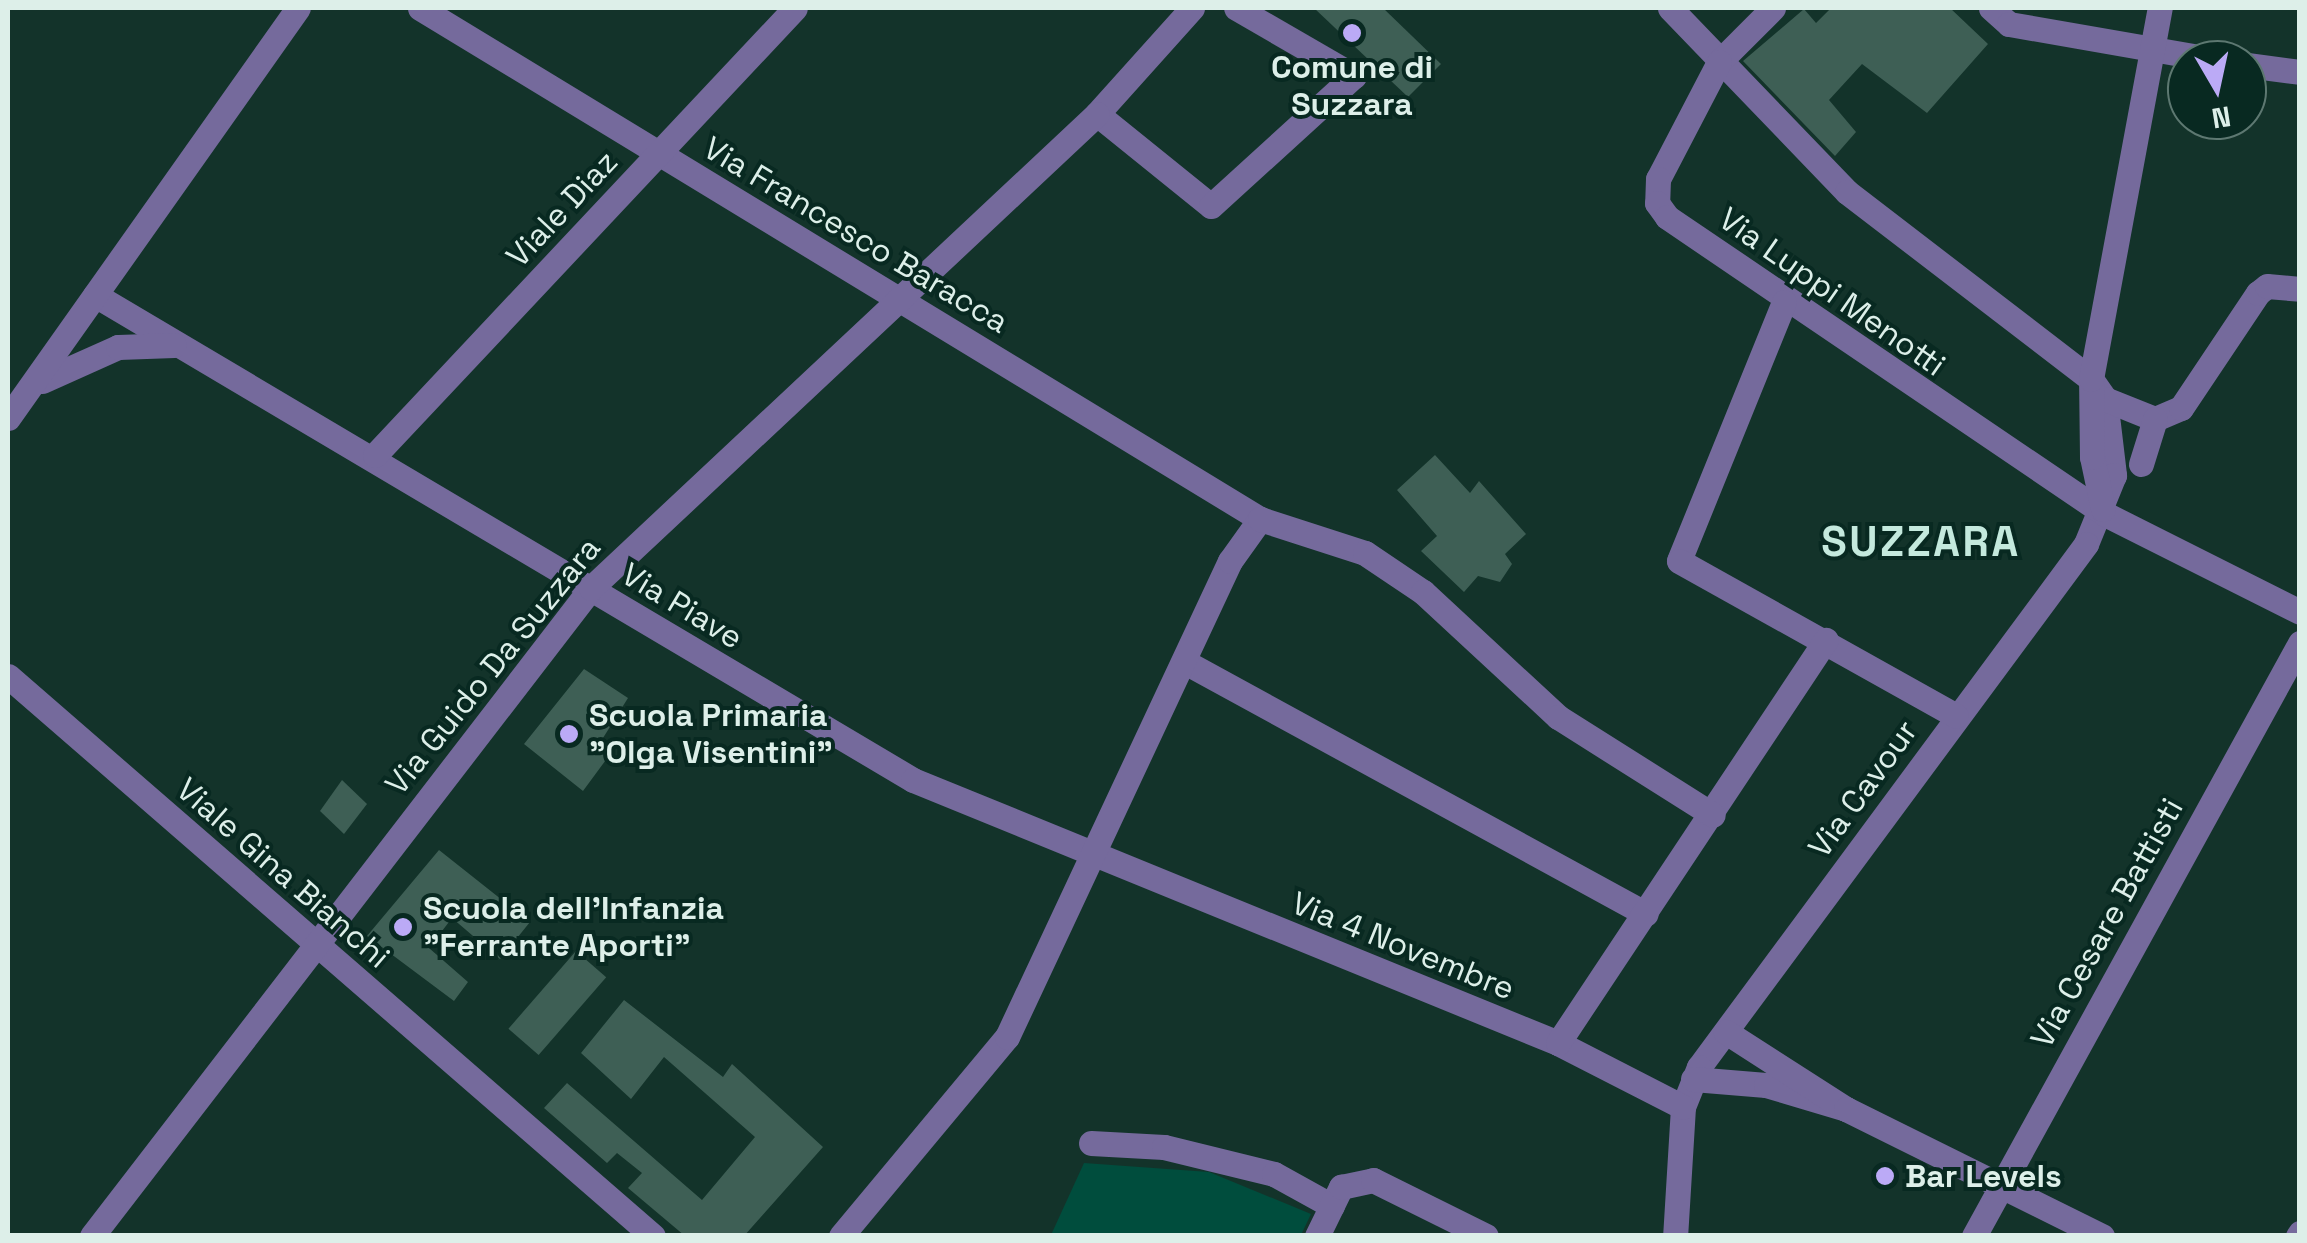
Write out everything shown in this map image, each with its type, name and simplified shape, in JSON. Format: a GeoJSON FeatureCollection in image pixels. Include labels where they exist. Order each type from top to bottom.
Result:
{"type":"FeatureCollection","features":[{"type":"Feature","properties":{"kind":"street"},"geometry":{"type":"LineString","coordinates":[[8,418],[298,8]]}},
{"type":"Feature","properties":{"kind":"street","name":"Via Francesco Baracca"},"geometry":{"type":"LineString","coordinates":[[420,8],[1260,518],[1301,528],[1365,553],[1422,592],[1558,716],[1714,815]]}},
{"type":"Feature","properties":{"kind":"street","name":"Viale Diaz"},"geometry":{"type":"LineString","coordinates":[[375,455],[795,8]]}},
{"type":"Feature","properties":{"kind":"street","name":"Via Guido Da Suzzara"},"geometry":{"type":"LineString","coordinates":[[92,1236],[312,943],[591,588],[898,295],[1098,114],[1192,8]]}},
{"type":"Feature","properties":{"kind":"street"},"geometry":{"type":"LineString","coordinates":[[1098,114],[1210,206],[1354,76],[1236,8]]}},
{"type":"Feature","properties":{"kind":"street"},"geometry":{"type":"LineString","coordinates":[[1670,8],[1847,192],[2098,389],[2155,418],[2181,408],[2258,293],[2267,286],[2300,289]]}},
{"type":"Feature","properties":{"kind":"street"},"geometry":{"type":"LineString","coordinates":[[1719,62],[1773,8]]}},
{"type":"Feature","properties":{"kind":"street"},"geometry":{"type":"LineString","coordinates":[[1991,8],[2009,24],[2167,52]]}},
{"type":"Feature","properties":{"kind":"street"},"geometry":{"type":"LineString","coordinates":[[2105,514],[2092,457],[2098,389],[2160,8]]}},
{"type":"Feature","properties":{"kind":"street","name":"Via Luppi Menotti"},"geometry":{"type":"LineString","coordinates":[[1719,62],[1658,179],[1658,203],[1784,302],[2105,514],[2300,612]]}},
{"type":"Feature","properties":{"kind":"street"},"geometry":{"type":"LineString","coordinates":[[2267,68],[2300,72]]}},
{"type":"Feature","properties":{"kind":"street","name":"Via Piave"},"geometry":{"type":"LineString","coordinates":[[95,295],[375,455],[913,780],[1094,856]]}},
{"type":"Feature","properties":{"kind":"street"},"geometry":{"type":"LineString","coordinates":[[1784,302],[1680,561],[1956,716]]}},
{"type":"Feature","properties":{"kind":"street"},"geometry":{"type":"LineString","coordinates":[[32,387],[118,346],[179,346]]}},
{"type":"Feature","properties":{"kind":"street"},"geometry":{"type":"LineString","coordinates":[[2140,464],[2155,418]]}},
{"type":"Feature","properties":{"kind":"street","name":"Via Cavour"},"geometry":{"type":"LineString","coordinates":[[1675,1236],[1683,1107],[1693,1078],[2105,514]]}},
{"type":"Feature","properties":{"kind":"street"},"geometry":{"type":"LineString","coordinates":[[841,1236],[1007,1037],[1186,662],[1230,560],[1260,518]]}},
{"type":"Feature","properties":{"kind":"street"},"geometry":{"type":"LineString","coordinates":[[1558,1043],[1714,815],[1826,640]]}},
{"type":"Feature","properties":{"kind":"street","name":"Via Cesare Battisti"},"geometry":{"type":"LineString","coordinates":[[1974,1236],[1998,1186],[2300,643]]}},
{"type":"Feature","properties":{"kind":"street"},"geometry":{"type":"LineString","coordinates":[[1186,662],[1646,914]]}},
{"type":"Feature","properties":{"kind":"street","name":"Viale Gina Bianchi"},"geometry":{"type":"LineString","coordinates":[[8,676],[653,1236]]}},
{"type":"Feature","properties":{"kind":"street","name":"Via 4 Novembre"},"geometry":{"type":"LineString","coordinates":[[1094,856],[1558,1043],[1683,1107]]}},
{"type":"Feature","properties":{"kind":"street"},"geometry":{"type":"LineString","coordinates":[[1726,1032],[1846,1109],[2102,1236]]}},
{"type":"Feature","properties":{"kind":"street"},"geometry":{"type":"LineString","coordinates":[[1693,1078],[1766,1085],[1846,1109]]}},
{"type":"Feature","properties":{"kind":"street"},"geometry":{"type":"LineString","coordinates":[[1090,1143],[1164,1147],[1274,1174],[1332,1206]]}},
{"type":"Feature","properties":{"kind":"street"},"geometry":{"type":"LineString","coordinates":[[1318,1236],[1341,1187],[1373,1180],[1486,1236]]}},
{"type":"Feature","properties":{"kind":"green space"},"geometry":{"type":"Polygon","coordinates":[[[1084,1163],[1209,1172],[1311,1214],[1301,1235],[1051,1235],[1084,1163]]]}},
{"type":"Feature","properties":{"kind":"building"},"geometry":{"type":"Polygon","coordinates":[[[1314,8],[1383,8],[1441,64],[1408,97],[1314,8]]]}},
{"type":"Feature","properties":{"kind":"building"},"geometry":{"type":"Polygon","coordinates":[[[1831,8],[1950,8],[1988,44],[1927,113],[1862,64],[1829,100],[1856,132],[1835,156],[1743,61],[1804,9],[1816,23],[1831,8]]]}},
{"type":"Feature","properties":{"kind":"building"},"geometry":{"type":"Polygon","coordinates":[[[1435,455],[1470,493],[1479,481],[1526,534],[1505,554],[1512,564],[1500,582],[1478,576],[1464,592],[1421,551],[1437,536],[1397,490],[1435,455]]]}},
{"type":"Feature","properties":{"kind":"building","name":"Scuola Primaria \"Olga Visentini\""},"geometry":{"type":"Polygon","coordinates":[[[584,669],[628,698],[598,746],[611,753],[583,791],[524,744],[584,669]]]}},
{"type":"Feature","properties":{"kind":"building"},"geometry":{"type":"Polygon","coordinates":[[[342,780],[367,804],[344,834],[320,811],[342,780]]]}},
{"type":"Feature","properties":{"kind":"building","name":"Scuola dell'Infanzia \"Ferrante Aporti\""},"geometry":{"type":"Polygon","coordinates":[[[439,850],[530,922],[500,959],[452,918],[429,948],[468,982],[454,1001],[367,936],[439,850]]]}},
{"type":"Feature","properties":{"kind":"building"},"geometry":{"type":"Polygon","coordinates":[[[576,951],[606,977],[539,1055],[508,1029],[576,951]]]}},
{"type":"Feature","properties":{"kind":"building"},"geometry":{"type":"Polygon","coordinates":[[[624,1000],[723,1077],[732,1064],[823,1147],[744,1236],[685,1236],[628,1188],[642,1173],[617,1153],[607,1163],[544,1108],[567,1083],[702,1200],[755,1137],[664,1057],[631,1099],[581,1053],[624,1000]]]}},
{"type":"Feature","properties":{"kind":"place","name":"Comune di Suzzara"},"geometry":{"type":"Point","coordinates":[1352,33]}},
{"type":"Feature","properties":{"kind":"place","name":"Scuola Primaria \"Olga Visentini\""},"geometry":{"type":"Point","coordinates":[569,734]}},
{"type":"Feature","properties":{"kind":"place","name":"Scuola dell'Infanzia \"Ferrante Aporti\""},"geometry":{"type":"Point","coordinates":[403,927]}},
{"type":"Feature","properties":{"kind":"place","name":"Bar Levels"},"geometry":{"type":"Point","coordinates":[1885,1176]}},
{"type":"Feature","properties":{"kind":"district","name":"SUZZARA"},"geometry":{"type":"Point","coordinates":[1921,542]}}]}
